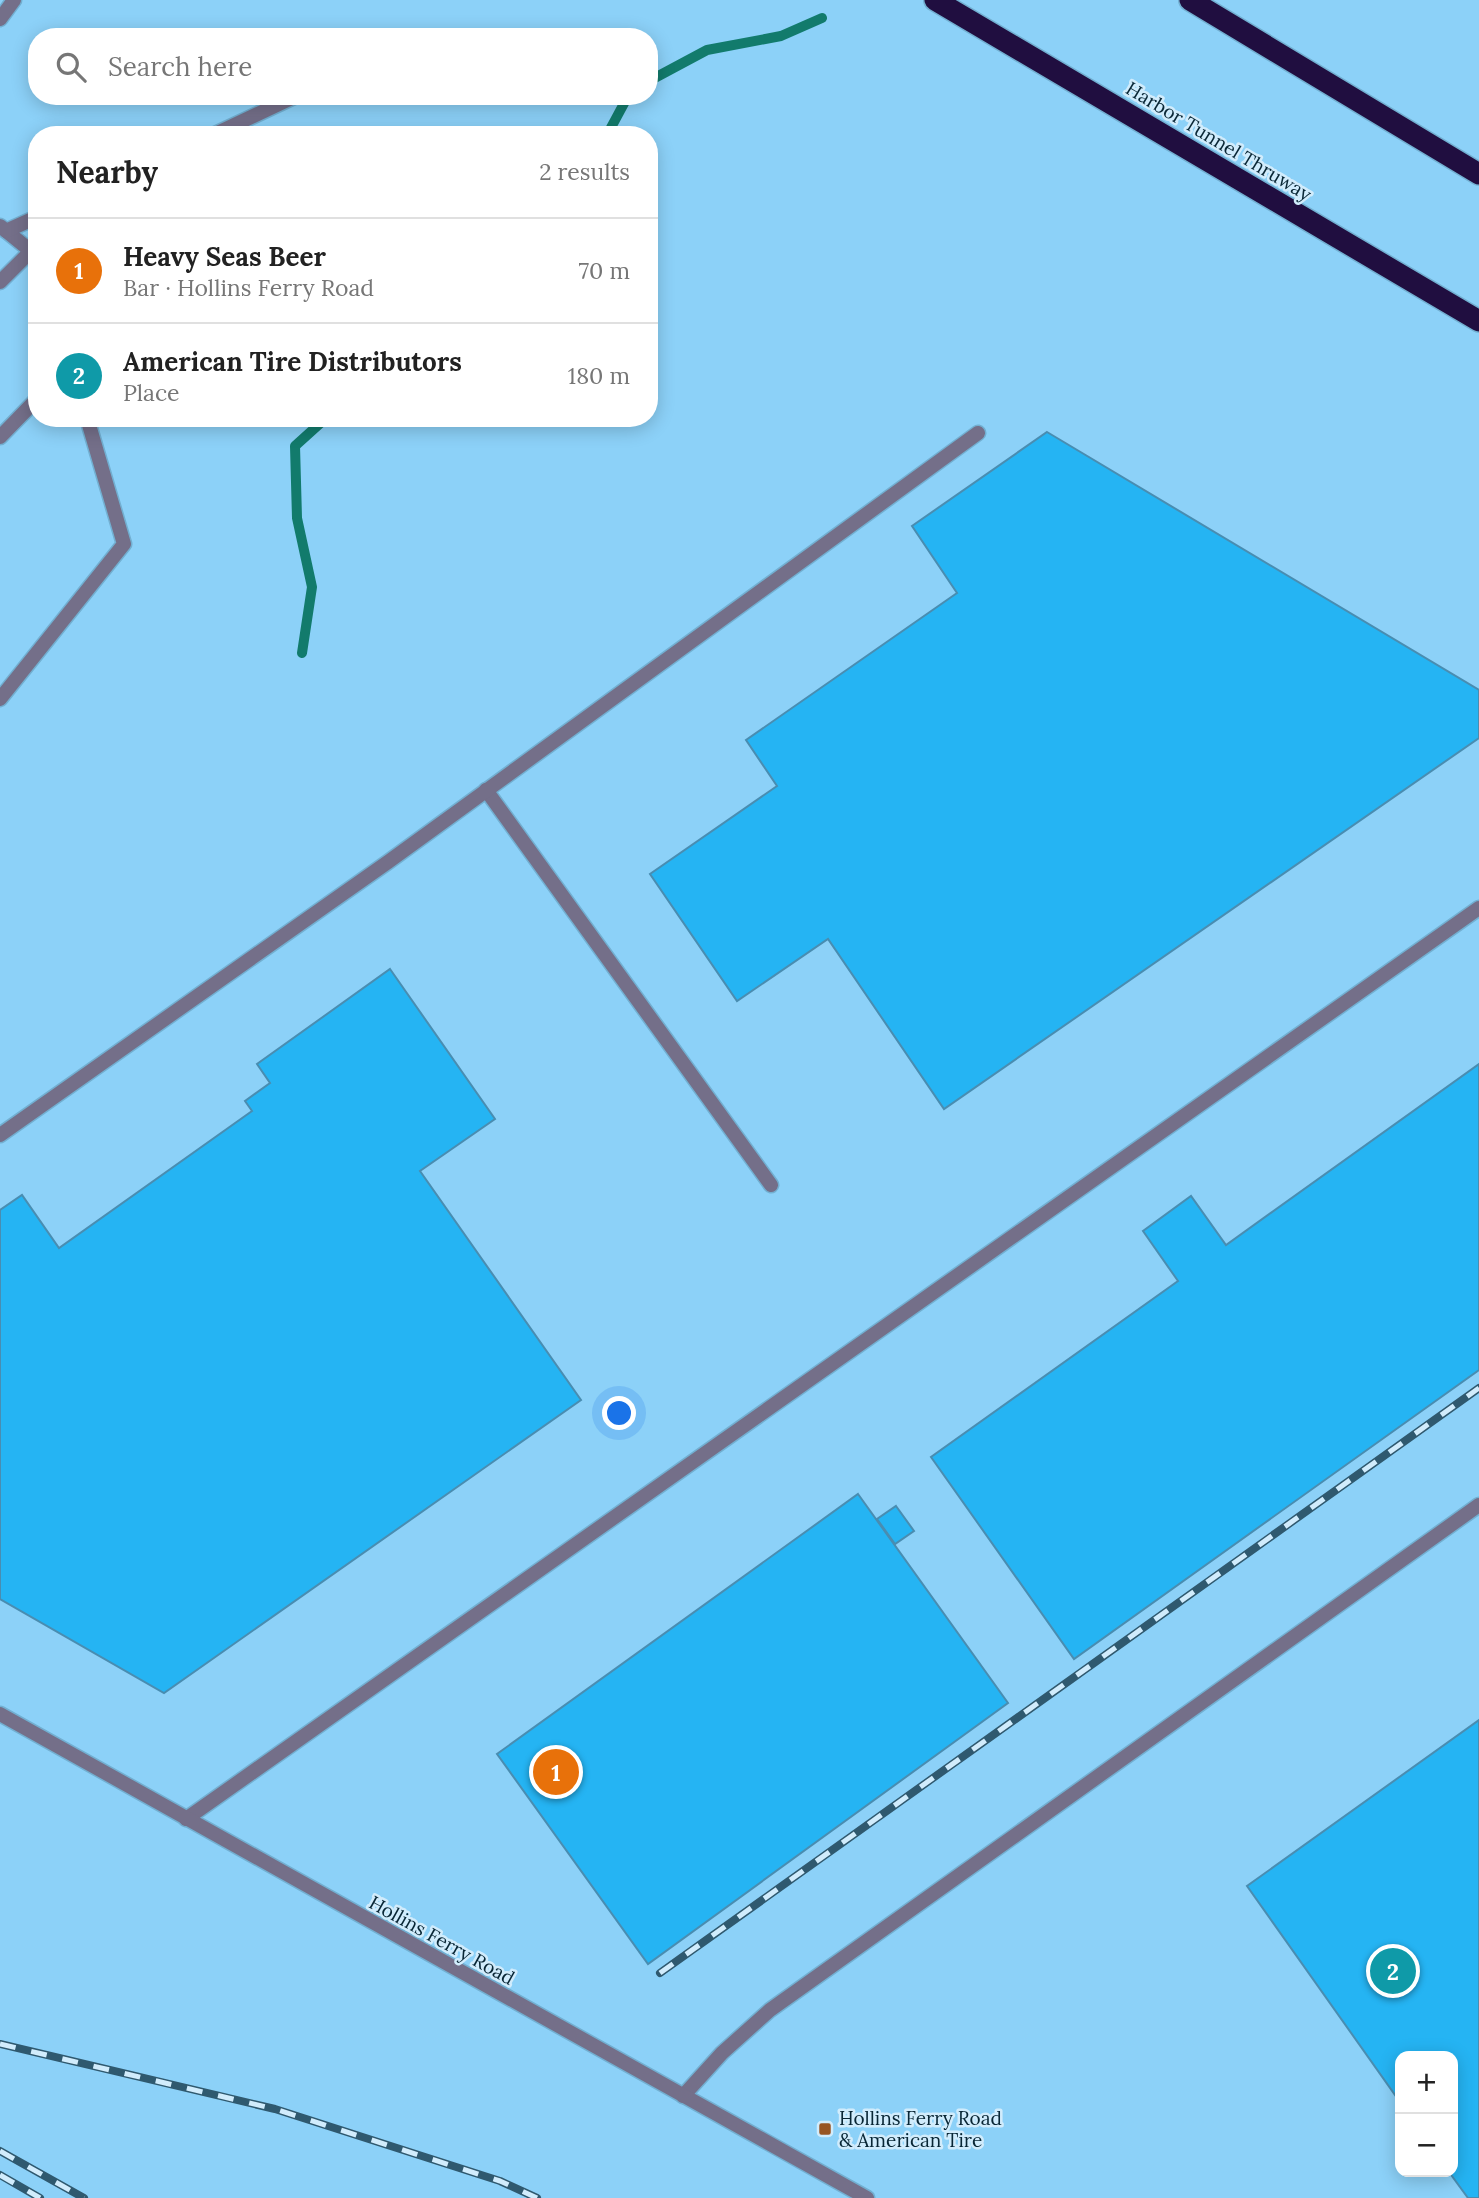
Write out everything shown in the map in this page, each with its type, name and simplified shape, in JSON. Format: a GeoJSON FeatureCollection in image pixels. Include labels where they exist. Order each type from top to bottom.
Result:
{"type":"FeatureCollection","features":[{"type":"Feature","properties":{"kind":"highway","name":"Harbor Tunnel Thruway"},"geometry":{"type":"LineString","coordinates":[[935,0],[1479,321]]}},
{"type":"Feature","properties":{"kind":"highway"},"geometry":{"type":"LineString","coordinates":[[1190,0],[1479,174]]}},
{"type":"Feature","properties":{"kind":"street"},"geometry":{"type":"LineString","coordinates":[[0,19],[14,0]]}},
{"type":"Feature","properties":{"kind":"street"},"geometry":{"type":"LineString","coordinates":[[232,126],[277,105]]}},
{"type":"Feature","properties":{"kind":"street"},"geometry":{"type":"LineString","coordinates":[[3,228],[28,220]]}},
{"type":"Feature","properties":{"kind":"street"},"geometry":{"type":"LineString","coordinates":[[3,228],[28,249]]}},
{"type":"Feature","properties":{"kind":"street"},"geometry":{"type":"LineString","coordinates":[[0,282],[28,259]]}},
{"type":"Feature","properties":{"kind":"street"},"geometry":{"type":"LineString","coordinates":[[0,437],[28,408]]}},
{"type":"Feature","properties":{"kind":"street"},"geometry":{"type":"LineString","coordinates":[[0,699],[124,544],[90,427]]}},
{"type":"Feature","properties":{"kind":"street"},"geometry":{"type":"LineString","coordinates":[[0,1135],[388,862],[978,433]]}},
{"type":"Feature","properties":{"kind":"street"},"geometry":{"type":"LineString","coordinates":[[486,790],[771,1185]]}},
{"type":"Feature","properties":{"kind":"street"},"geometry":{"type":"LineString","coordinates":[[186,1819],[1479,908]]}},
{"type":"Feature","properties":{"kind":"street"},"geometry":{"type":"LineString","coordinates":[[683,2096],[722,2053],[770,2010],[1479,1505]]}},
{"type":"Feature","properties":{"kind":"street","name":"Hollins Ferry Road"},"geometry":{"type":"LineString","coordinates":[[0,1714],[867,2198]]}},
{"type":"Feature","properties":{"kind":"building"},"geometry":{"type":"Polygon","coordinates":[[[1047,432],[1479,690],[1479,738],[944,1109],[828,939],[737,1001],[650,874],[777,786],[746,740],[957,593],[912,526],[1047,432]]]}},
{"type":"Feature","properties":{"kind":"building"},"geometry":{"type":"Polygon","coordinates":[[[390,969],[495,1119],[420,1171],[581,1400],[164,1693],[0,1599],[0,1210],[22,1195],[59,1248],[252,1111],[245,1101],[270,1083],[257,1064],[390,969]]]}},
{"type":"Feature","properties":{"kind":"building"},"geometry":{"type":"Polygon","coordinates":[[[1479,1064],[1479,1370],[1074,1659],[931,1457],[1178,1281],[1143,1231],[1191,1196],[1226,1245],[1479,1064]]]}},
{"type":"Feature","properties":{"kind":"building"},"geometry":{"type":"Polygon","coordinates":[[[858,1494],[1008,1703],[648,1964],[497,1754],[858,1494]]]}},
{"type":"Feature","properties":{"kind":"building"},"geometry":{"type":"Polygon","coordinates":[[[896,1506],[914,1531],[895,1544],[877,1519],[896,1506]]]}},
{"type":"Feature","properties":{"kind":"building"},"geometry":{"type":"Polygon","coordinates":[[[1479,1720],[1479,2198],[1468,2198],[1453,2177],[1458,2177],[1458,2051],[1395,2051],[1395,2095],[1247,1886],[1479,1720]]]}},
{"type":"Feature","properties":{"kind":"waterway"},"geometry":{"type":"LineString","coordinates":[[658,76],[707,50],[781,36],[822,18]]}},
{"type":"Feature","properties":{"kind":"waterway"},"geometry":{"type":"LineString","coordinates":[[612,126],[623,105]]}},
{"type":"Feature","properties":{"kind":"waterway"},"geometry":{"type":"LineString","coordinates":[[302,653],[312,587],[297,518],[295,446],[316,427]]}},
{"type":"Feature","properties":{"kind":"railway"},"geometry":{"type":"LineString","coordinates":[[660,1973],[1479,1388]]}},
{"type":"Feature","properties":{"kind":"railway"},"geometry":{"type":"LineString","coordinates":[[0,2044],[275,2109],[500,2181],[537,2198]]}},
{"type":"Feature","properties":{"kind":"railway"},"geometry":{"type":"LineString","coordinates":[[0,2151],[84,2198]]}},
{"type":"Feature","properties":{"kind":"railway"},"geometry":{"type":"LineString","coordinates":[[0,2175],[40,2198]]}},
{"type":"Feature","properties":{"kind":"place","name":"Heavy Seas Beer"},"geometry":{"type":"Point","coordinates":[556,1772]}},
{"type":"Feature","properties":{"kind":"place","name":"American Tire Distributors"},"geometry":{"type":"Point","coordinates":[1393,1971]}},
{"type":"Feature","properties":{"kind":"place","name":"Hollins Ferry Road & American Tire"},"geometry":{"type":"Point","coordinates":[825,2129]}}]}
